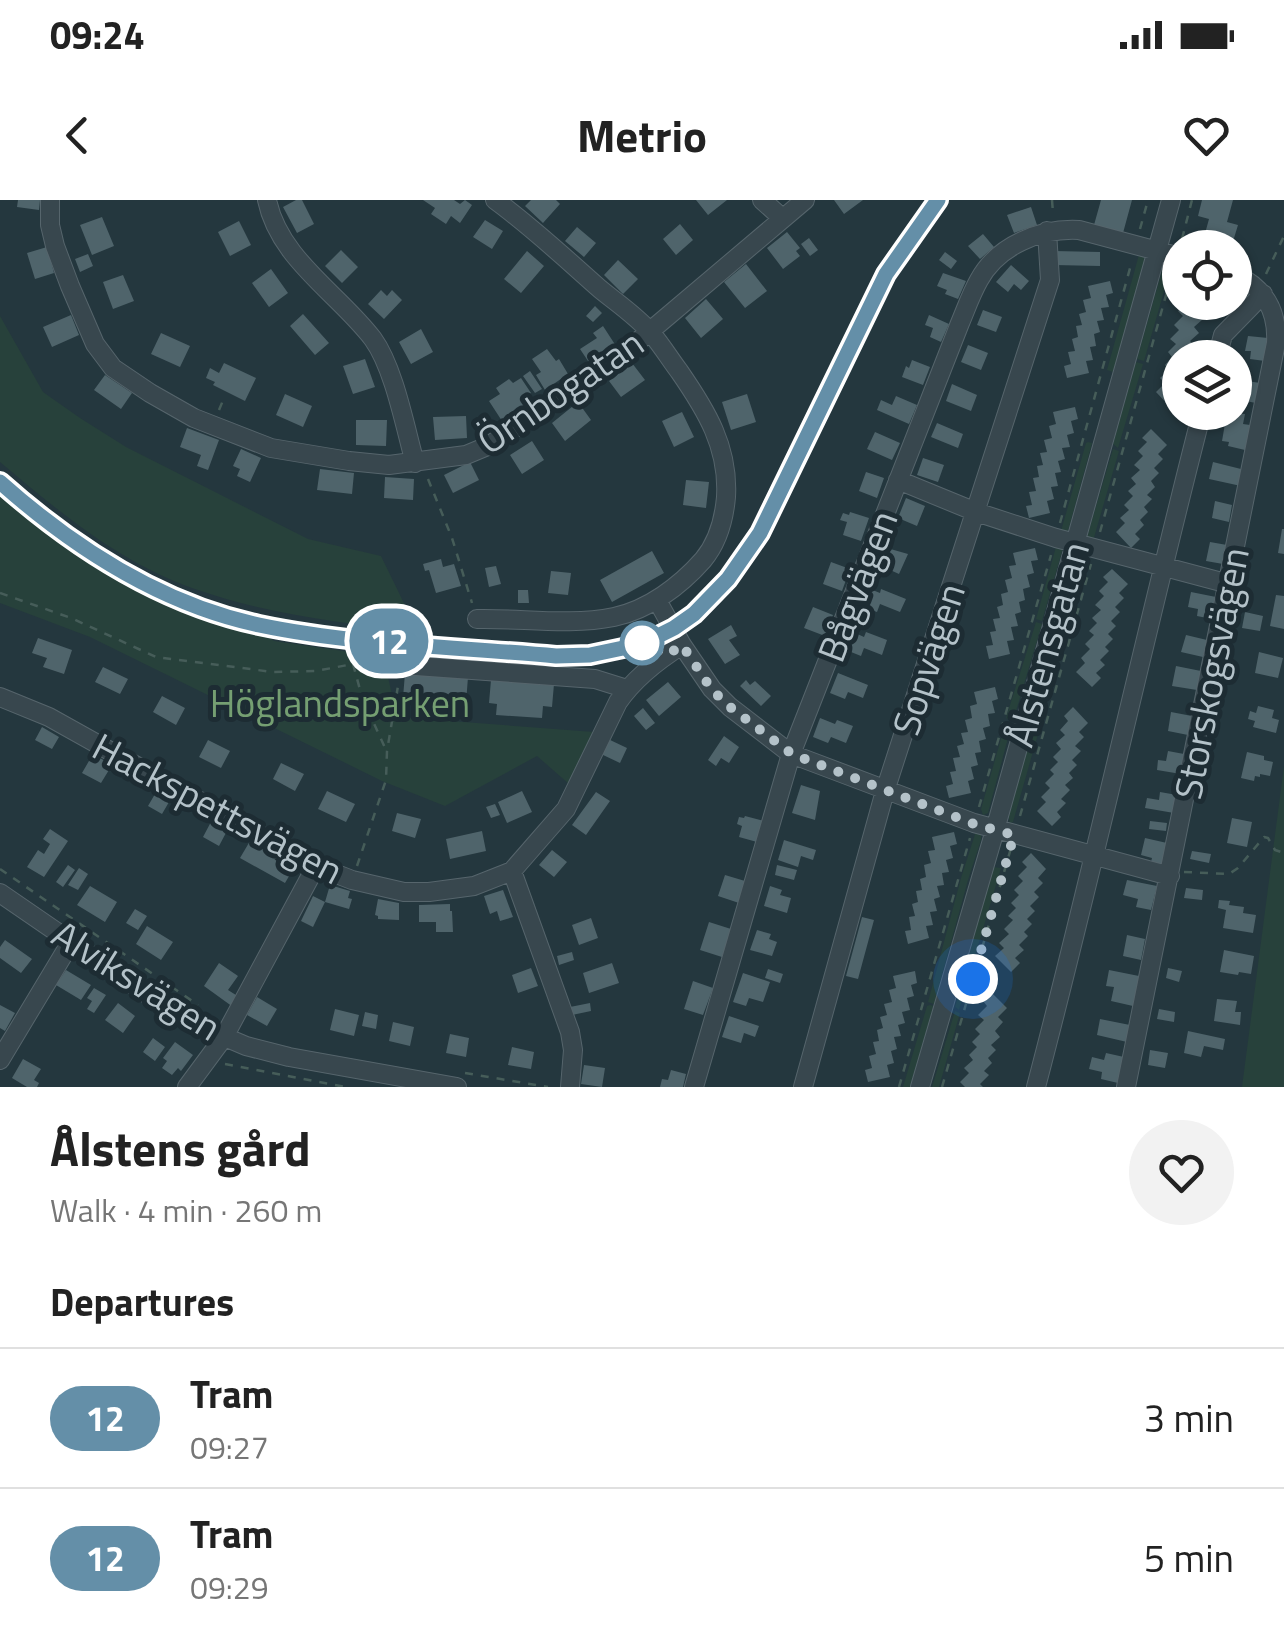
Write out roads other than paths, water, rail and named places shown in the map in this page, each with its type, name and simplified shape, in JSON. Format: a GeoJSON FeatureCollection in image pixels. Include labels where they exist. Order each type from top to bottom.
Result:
{"type":"FeatureCollection","features":[{"type":"Feature","properties":{"kind":"street","name":"Örnbogatan"},"geometry":{"type":"LineString","coordinates":[[50,200],[55,246],[94,344],[113,368],[194,418],[270,448],[389,465],[466,454],[490,445],[610,365],[805,200]]}},
{"type":"Feature","properties":{"kind":"street"},"geometry":{"type":"LineString","coordinates":[[267,200],[276,226],[299,260],[375,342],[387,366],[415,463]]}},
{"type":"Feature","properties":{"kind":"street"},"geometry":{"type":"LineString","coordinates":[[477,618],[576,623],[618,616],[657,600],[692,572],[718,538],[725,512],[726,466],[720,444],[705,408],[650,331],[495,200]]}},
{"type":"Feature","properties":{"kind":"street"},"geometry":{"type":"LineString","coordinates":[[762,200],[782,218]]}},
{"type":"Feature","properties":{"kind":"street","name":"Ålstensgatan"},"geometry":{"type":"LineString","coordinates":[[920,1087],[1170,200]]}},
{"type":"Feature","properties":{"kind":"street","name":"Bågvägen"},"geometry":{"type":"LineString","coordinates":[[694,1087],[792,754],[979,279],[1013,246],[1046,232],[1079,230],[1156,250]]}},
{"type":"Feature","properties":{"kind":"street","name":"Sopvägen"},"geometry":{"type":"LineString","coordinates":[[803,1087],[886,791],[1050,280],[1046,232]]}},
{"type":"Feature","properties":{"kind":"street"},"geometry":{"type":"LineString","coordinates":[[1156,250],[1162,252]]}},
{"type":"Feature","properties":{"kind":"street"},"geometry":{"type":"LineString","coordinates":[[1222,340],[1261,291],[1252,285]]}},
{"type":"Feature","properties":{"kind":"street","name":"Storskogsvägen"},"geometry":{"type":"LineString","coordinates":[[1126,1087],[1276,343],[1274,316],[1261,291]]}},
{"type":"Feature","properties":{"kind":"street"},"geometry":{"type":"LineString","coordinates":[[1036,1087],[1197,430]]}},
{"type":"Feature","properties":{"kind":"street"},"geometry":{"type":"LineString","coordinates":[[898,480],[976,512],[1056,538],[1230,584]]}},
{"type":"Feature","properties":{"kind":"street"},"geometry":{"type":"LineString","coordinates":[[657,600],[712,690],[792,754],[974,824],[1170,876]]}},
{"type":"Feature","properties":{"kind":"street","name":"Hackspettsvägen"},"geometry":{"type":"LineString","coordinates":[[0,698],[49,716],[316,866],[352,880],[404,892],[429,892],[474,886],[512,871],[566,809],[627,689],[682,645]]}},
{"type":"Feature","properties":{"kind":"street"},"geometry":{"type":"LineString","coordinates":[[402,665],[596,678],[627,689]]}},
{"type":"Feature","properties":{"kind":"street"},"geometry":{"type":"LineString","coordinates":[[186,1087],[228,1030],[316,866]]}},
{"type":"Feature","properties":{"kind":"street"},"geometry":{"type":"LineString","coordinates":[[512,871],[570,1032],[570,1087]]}},
{"type":"Feature","properties":{"kind":"street","name":"Alviksvägen"},"geometry":{"type":"LineString","coordinates":[[0,893],[163,1004],[200,1026],[228,1030],[246,1046],[415,1083],[453,1079]]}},
{"type":"Feature","properties":{"kind":"street"},"geometry":{"type":"LineString","coordinates":[[0,1060],[71,942]]}},
{"type":"Feature","properties":{"kind":"tram line"},"geometry":{"type":"LineString","coordinates":[[0,482],[45,522],[110,566],[183,601],[257,625],[338,637],[556,656],[589,655],[642,644],[694,614],[728,579],[760,533],[886,274],[938,200]]}},
{"type":"Feature","properties":{"kind":"tram line","name":"12"},"geometry":{"type":"LineString","coordinates":[[0,482],[45,522],[110,566],[183,601],[257,625],[556,656],[590,655],[642,644],[694,614],[728,579],[760,533],[886,274],[938,200]]}},
{"type":"Feature","properties":{"kind":"park label","name":"Höglandsparken"},"geometry":{"type":"Point","coordinates":[340,703]}}]}
